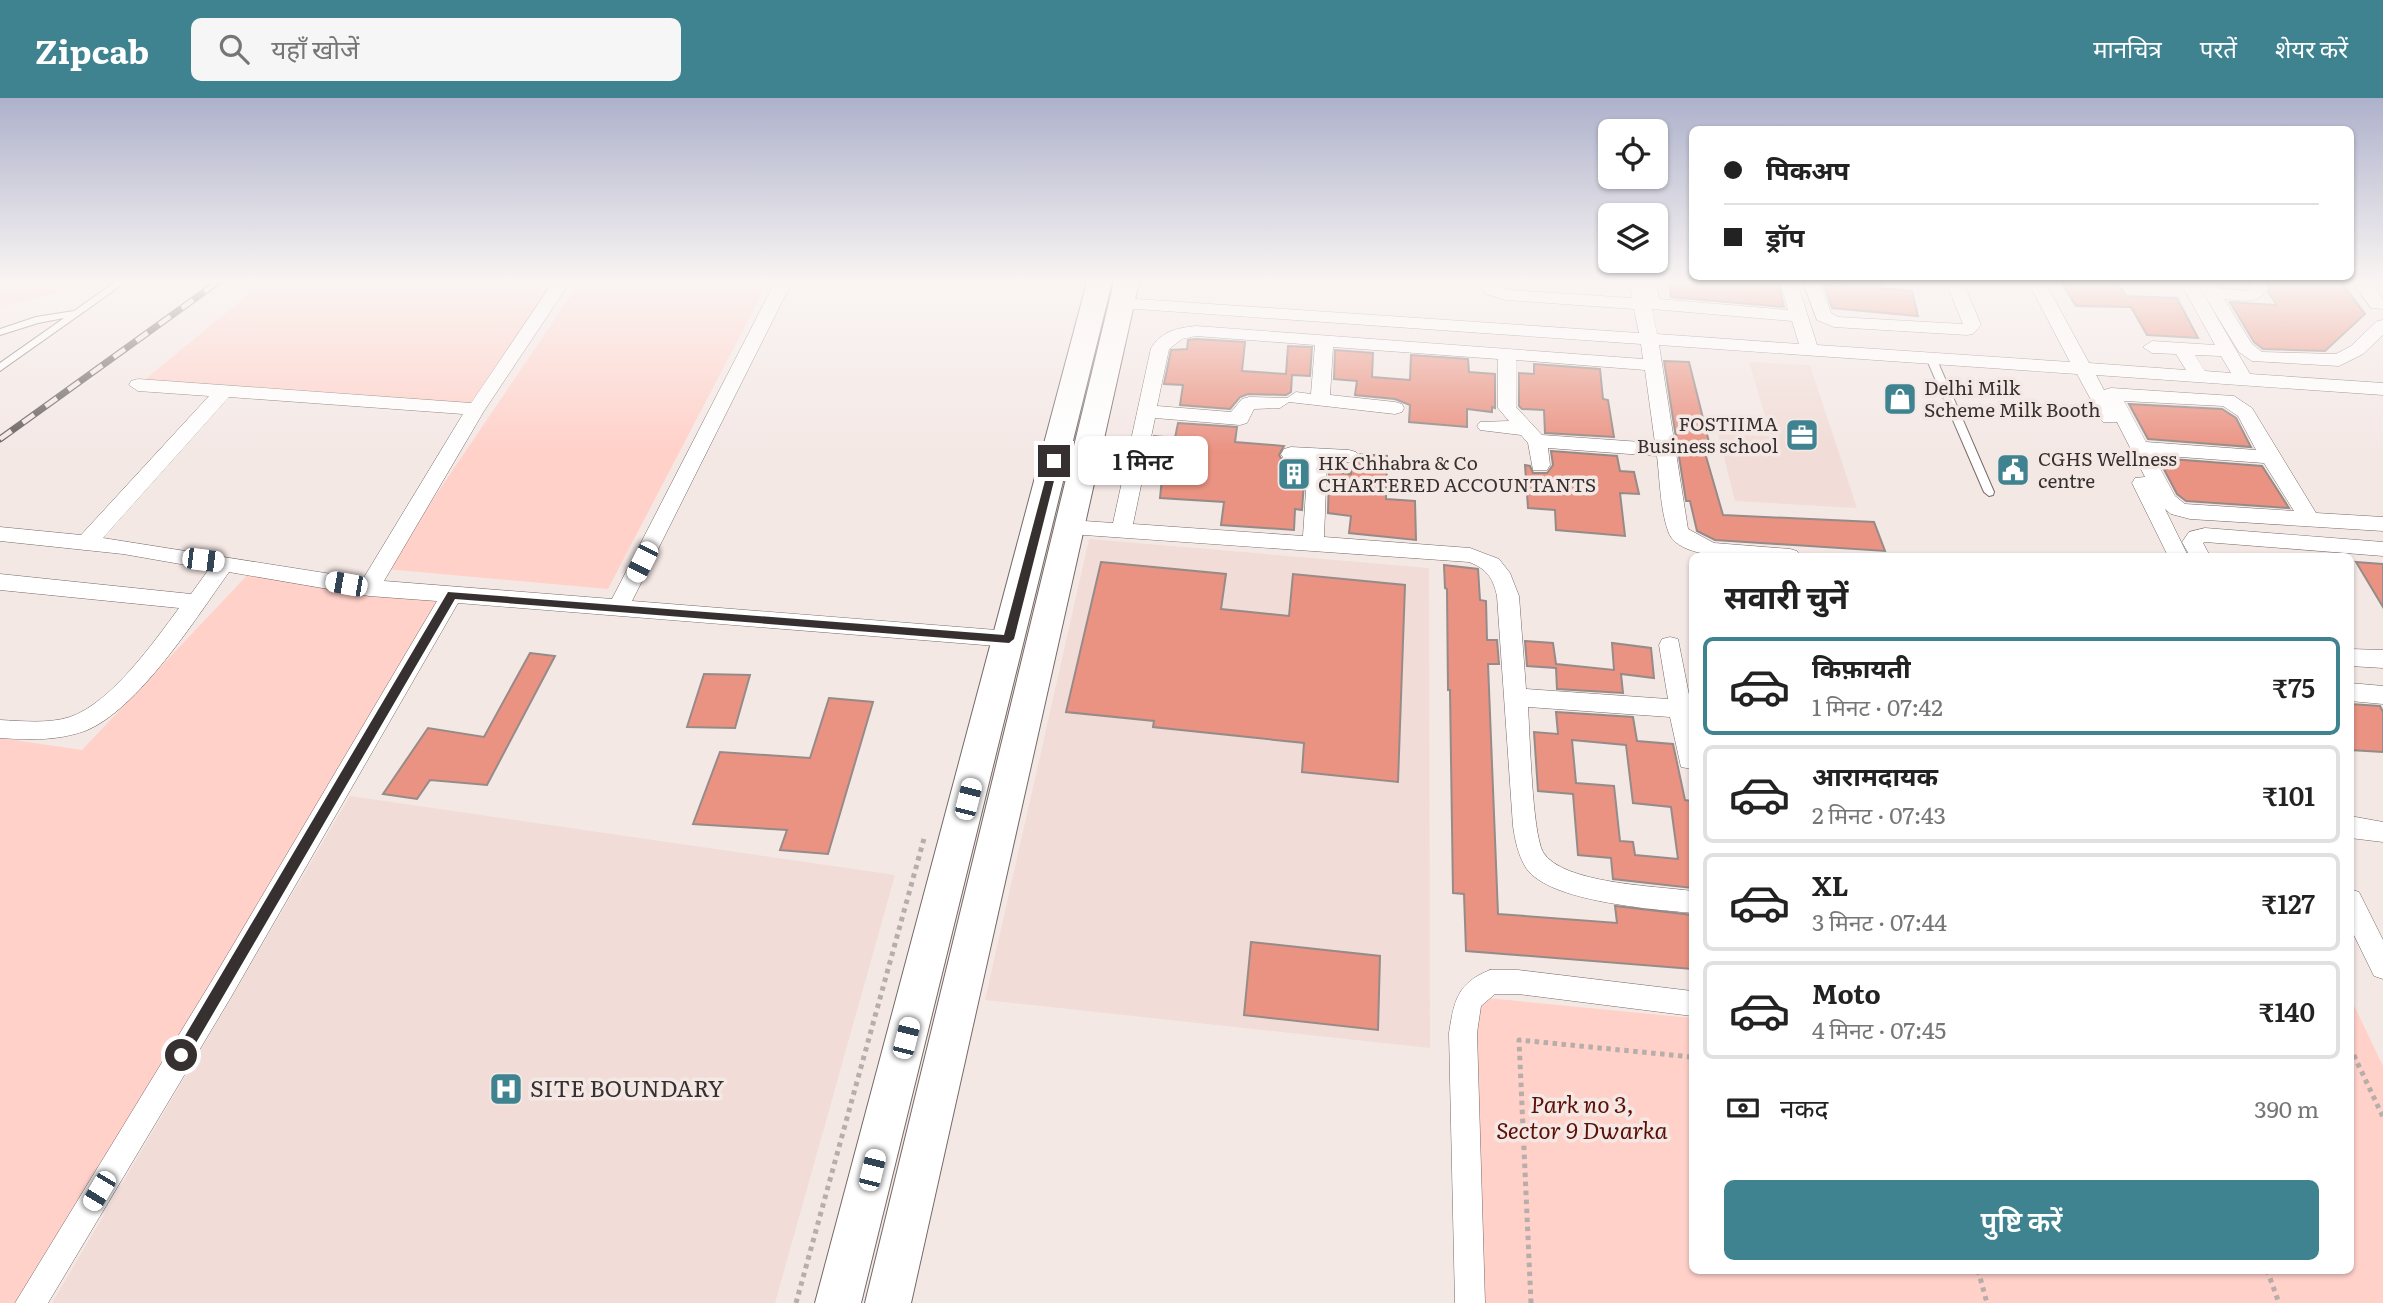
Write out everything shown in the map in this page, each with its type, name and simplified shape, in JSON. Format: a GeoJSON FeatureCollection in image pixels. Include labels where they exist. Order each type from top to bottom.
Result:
{"type":"FeatureCollection","features":[{"type":"Feature","properties":{"kind":"street"},"geometry":{"type":"LineString","coordinates":[[369,588],[476,409],[524,338]]}},
{"type":"Feature","properties":{"kind":"street"},"geometry":{"type":"LineString","coordinates":[[618,608],[755,338]]}},
{"type":"Feature","properties":{"kind":"street"},"geometry":{"type":"LineString","coordinates":[[838,1303],[1009,639],[1102,338]]}},
{"type":"Feature","properties":{"kind":"street"},"geometry":{"type":"LineString","coordinates":[[888,1303],[1070,527],[1107,338]]}},
{"type":"Feature","properties":{"kind":"street"},"geometry":{"type":"LineString","coordinates":[[1121,531],[1160,348],[1168,338]]}},
{"type":"Feature","properties":{"kind":"street"},"geometry":{"type":"LineString","coordinates":[[1289,338],[1653,365]]}},
{"type":"Feature","properties":{"kind":"street"},"geometry":{"type":"LineString","coordinates":[[1649,338],[1674,522],[1678,532],[1685,541],[1704,548],[1758,553]]}},
{"type":"Feature","properties":{"kind":"street"},"geometry":{"type":"LineString","coordinates":[[1652,338],[1932,360],[2383,389]]}},
{"type":"Feature","properties":{"kind":"street"},"geometry":{"type":"LineString","coordinates":[[1806,338],[1810,350]]}},
{"type":"Feature","properties":{"kind":"street"},"geometry":{"type":"LineString","coordinates":[[1839,338],[1843,353]]}},
{"type":"Feature","properties":{"kind":"street"},"geometry":{"type":"LineString","coordinates":[[2071,338],[2091,370],[2111,394],[2167,500],[2178,509],[2190,512],[2383,524]]}},
{"type":"Feature","properties":{"kind":"street"},"geometry":{"type":"LineString","coordinates":[[2220,338],[2244,380]]}},
{"type":"Feature","properties":{"kind":"street"},"geometry":{"type":"LineString","coordinates":[[2239,338],[2245,348],[2258,357],[2273,382]]}},
{"type":"Feature","properties":{"kind":"street"},"geometry":{"type":"LineString","coordinates":[[2258,357],[2339,360],[2357,350],[2369,338]]}},
{"type":"Feature","properties":{"kind":"street"},"geometry":{"type":"LineString","coordinates":[[1320,400],[1325,341]]}},
{"type":"Feature","properties":{"kind":"street"},"geometry":{"type":"LineString","coordinates":[[2152,347],[2227,351]]}},
{"type":"Feature","properties":{"kind":"street"},"geometry":{"type":"LineString","coordinates":[[2182,349],[2200,377]]}},
{"type":"Feature","properties":{"kind":"street"},"geometry":{"type":"LineString","coordinates":[[1507,355],[1507,408],[1530,435],[1540,465]]}},
{"type":"Feature","properties":{"kind":"street"},"geometry":{"type":"LineString","coordinates":[[2091,370],[2110,419],[2177,553]]}},
{"type":"Feature","properties":{"kind":"street"},"geometry":{"type":"LineString","coordinates":[[138,385],[476,409]]}},
{"type":"Feature","properties":{"kind":"street"},"geometry":{"type":"LineString","coordinates":[[86,542],[224,391]]}},
{"type":"Feature","properties":{"kind":"street"},"geometry":{"type":"LineString","coordinates":[[2111,394],[2227,400],[2245,412],[2309,518]]}},
{"type":"Feature","properties":{"kind":"street"},"geometry":{"type":"LineString","coordinates":[[1147,411],[1238,428],[1241,411],[1249,403],[1320,400],[1395,408]]}},
{"type":"Feature","properties":{"kind":"street"},"geometry":{"type":"LineString","coordinates":[[1487,425],[1530,435],[1665,450]]}},
{"type":"Feature","properties":{"kind":"street"},"geometry":{"type":"LineString","coordinates":[[2139,447],[2270,457]]}},
{"type":"Feature","properties":{"kind":"street"},"geometry":{"type":"LineString","coordinates":[[1291,454],[1349,457]]}},
{"type":"Feature","properties":{"kind":"street"},"geometry":{"type":"LineString","coordinates":[[1313,544],[1318,455]]}},
{"type":"Feature","properties":{"kind":"street"},"geometry":{"type":"LineString","coordinates":[[1070,527],[1470,555],[1491,562],[1504,578],[1508,596],[1525,826],[1529,846],[1537,864],[1579,886],[1689,902]]}},
{"type":"Feature","properties":{"kind":"street"},"geometry":{"type":"LineString","coordinates":[[0,534],[86,542],[369,588],[1009,639]]}},
{"type":"Feature","properties":{"kind":"street"},"geometry":{"type":"LineString","coordinates":[[2198,553],[2192,542],[2196,537],[2205,535],[2383,549]]}},
{"type":"Feature","properties":{"kind":"street"},"geometry":{"type":"LineString","coordinates":[[0,729],[42,732],[66,728],[82,723],[101,711],[140,672],[225,563]]}},
{"type":"Feature","properties":{"kind":"street"},"geometry":{"type":"LineString","coordinates":[[0,582],[195,602]]}},
{"type":"Feature","properties":{"kind":"street"},"geometry":{"type":"LineString","coordinates":[[30,1303],[222,988],[452,595]]}},
{"type":"Feature","properties":{"kind":"street"},"geometry":{"type":"LineString","coordinates":[[1670,645],[1689,760]]}},
{"type":"Feature","properties":{"kind":"street"},"geometry":{"type":"LineString","coordinates":[[2354,657],[2383,659]]}},
{"type":"Feature","properties":{"kind":"street"},"geometry":{"type":"LineString","coordinates":[[2354,692],[2383,695]]}},
{"type":"Feature","properties":{"kind":"street"},"geometry":{"type":"LineString","coordinates":[[1516,697],[1679,709]]}},
{"type":"Feature","properties":{"kind":"street"},"geometry":{"type":"LineString","coordinates":[[2354,827],[2383,832]]}},
{"type":"Feature","properties":{"kind":"street"},"geometry":{"type":"LineString","coordinates":[[2354,908],[2383,967]]}},
{"type":"Feature","properties":{"kind":"street"},"geometry":{"type":"LineString","coordinates":[[1471,1303],[1463,1033],[1468,1000],[1490,982],[1518,982],[1689,1004]]}},
{"type":"Feature","properties":{"kind":"lane"},"geometry":{"type":"LineString","coordinates":[[0,368],[42,338]]}},
{"type":"Feature","properties":{"kind":"lane"},"geometry":{"type":"LineString","coordinates":[[1932,360],[1989,492]]}},
{"type":"Feature","properties":{"kind":"path"},"geometry":{"type":"LineString","coordinates":[[1531,1303],[1519,1040],[1689,1057]]}},
{"type":"Feature","properties":{"kind":"path"},"geometry":{"type":"LineString","coordinates":[[2354,1055],[2383,1117]]}},
{"type":"Feature","properties":{"kind":"path"},"geometry":{"type":"LineString","coordinates":[[1979,1274],[1987,1303]]}},
{"type":"Feature","properties":{"kind":"path"},"geometry":{"type":"LineString","coordinates":[[2268,1274],[2279,1303]]}},
{"type":"Feature","properties":{"kind":"shaded area","name":"FOSTIIMA Business school"},"geometry":{"type":"Polygon","coordinates":[[[1749,362],[1810,365],[1857,508],[1735,501],[1718,434],[1771,436],[1749,362]]]}},
{"type":"Feature","properties":{"kind":"shaded area"},"geometry":{"type":"Polygon","coordinates":[[[1089,539],[1429,568],[1430,1048],[985,1000],[1089,539]]]}},
{"type":"Feature","properties":{"kind":"shaded area","name":"SITE BOUNDARY"},"geometry":{"type":"Polygon","coordinates":[[[350,796],[895,875],[775,1303],[52,1303],[350,796]]]}},
{"type":"Feature","properties":{"kind":"green space"},"geometry":{"type":"Polygon","coordinates":[[[195,338],[523,338],[476,409],[138,385],[195,338]]]}},
{"type":"Feature","properties":{"kind":"green space"},"geometry":{"type":"Polygon","coordinates":[[[542,338],[739,338],[608,589],[386,569],[542,338]]]}},
{"type":"Feature","properties":{"kind":"green space"},"geometry":{"type":"Polygon","coordinates":[[[254,568],[452,595],[26,1303],[0,1303],[0,738],[82,750],[254,568]]]}},
{"type":"Feature","properties":{"kind":"green space","name":"Park no 3, Sector 9 Dwarka"},"geometry":{"type":"Polygon","coordinates":[[[1466,996],[1689,1018],[1689,1274],[2354,1274],[2354,1005],[2383,1066],[2383,1303],[1479,1303],[1466,996]]]}},
{"type":"Feature","properties":{"kind":"building"},"geometry":{"type":"Polygon","coordinates":[[[2252,338],[2339,338],[2325,351],[2263,349],[2252,338]]]}},
{"type":"Feature","properties":{"kind":"building"},"geometry":{"type":"Polygon","coordinates":[[[1188,340],[1245,342],[1242,371],[1286,374],[1288,346],[1312,347],[1310,376],[1292,375],[1291,392],[1286,395],[1248,394],[1240,397],[1230,409],[1180,405],[1183,385],[1164,384],[1171,350],[1187,349],[1188,340]]]}},
{"type":"Feature","properties":{"kind":"building"},"geometry":{"type":"Polygon","coordinates":[[[1335,350],[1373,353],[1372,377],[1410,380],[1411,355],[1468,359],[1469,372],[1495,374],[1495,408],[1492,407],[1492,412],[1467,409],[1467,427],[1409,422],[1410,405],[1395,399],[1355,395],[1357,381],[1334,379],[1335,350]]]}},
{"type":"Feature","properties":{"kind":"building"},"geometry":{"type":"Polygon","coordinates":[[[1664,361],[1689,362],[1710,446],[1703,446],[1723,515],[1874,522],[1885,551],[1715,540],[1697,531],[1690,501],[1686,501],[1664,361]]]}},
{"type":"Feature","properties":{"kind":"building"},"geometry":{"type":"Polygon","coordinates":[[[1534,364],[1600,369],[1603,399],[1608,400],[1614,437],[1545,433],[1544,410],[1522,409],[1519,406],[1519,373],[1534,374],[1534,364]]]}},
{"type":"Feature","properties":{"kind":"building"},"geometry":{"type":"Polygon","coordinates":[[[2129,404],[2222,409],[2236,418],[2251,447],[2148,439],[2129,404]]]}},
{"type":"Feature","properties":{"kind":"building","name":"HK Chhabra & Co CHARTERED ACCOUNTANTS"},"geometry":{"type":"Polygon","coordinates":[[[1178,423],[1237,427],[1235,442],[1284,446],[1279,455],[1287,462],[1287,468],[1305,469],[1302,510],[1295,509],[1294,530],[1221,525],[1224,502],[1160,498],[1162,478],[1146,476],[1154,436],[1175,438],[1178,423]]]}},
{"type":"Feature","properties":{"kind":"building"},"geometry":{"type":"Polygon","coordinates":[[[1551,451],[1617,456],[1620,471],[1634,472],[1639,494],[1620,493],[1625,536],[1556,530],[1555,510],[1528,508],[1525,465],[1530,466],[1533,473],[1547,473],[1553,465],[1551,451]]]}},
{"type":"Feature","properties":{"kind":"building"},"geometry":{"type":"Polygon","coordinates":[[[1360,454],[1387,456],[1386,499],[1415,501],[1416,540],[1349,533],[1351,516],[1328,513],[1329,471],[1351,474],[1351,465],[1358,463],[1360,454]]]}},
{"type":"Feature","properties":{"kind":"building"},"geometry":{"type":"Polygon","coordinates":[[[2158,458],[2262,466],[2289,508],[2186,501],[2177,494],[2158,458]]]}},
{"type":"Feature","properties":{"kind":"building"},"geometry":{"type":"Polygon","coordinates":[[[1101,562],[1226,574],[1221,609],[1289,616],[1293,574],[1405,585],[1398,782],[1302,772],[1304,743],[1153,727],[1154,721],[1066,712],[1101,562]]]}},
{"type":"Feature","properties":{"kind":"building"},"geometry":{"type":"Polygon","coordinates":[[[2356,562],[2383,564],[2383,607],[2356,562]]]}},
{"type":"Feature","properties":{"kind":"building"},"geometry":{"type":"Polygon","coordinates":[[[1444,565],[1478,569],[1480,600],[1486,601],[1487,640],[1497,640],[1499,664],[1488,664],[1498,914],[1617,923],[1615,906],[1689,915],[1689,969],[1466,951],[1464,894],[1453,893],[1450,690],[1444,565]]]}},
{"type":"Feature","properties":{"kind":"building"},"geometry":{"type":"Polygon","coordinates":[[[1525,641],[1553,643],[1556,664],[1614,670],[1612,643],[1651,648],[1654,678],[1621,674],[1623,693],[1557,689],[1556,668],[1527,666],[1525,641]]]}},
{"type":"Feature","properties":{"kind":"building"},"geometry":{"type":"Polygon","coordinates":[[[530,653],[555,656],[487,785],[430,780],[417,799],[383,794],[428,728],[484,737],[530,653]]]}},
{"type":"Feature","properties":{"kind":"building"},"geometry":{"type":"Polygon","coordinates":[[[704,674],[750,675],[735,728],[687,727],[704,674]]]}},
{"type":"Feature","properties":{"kind":"building"},"geometry":{"type":"Polygon","coordinates":[[[829,698],[873,702],[828,854],[780,850],[787,830],[693,824],[720,752],[810,758],[829,698]]]}},
{"type":"Feature","properties":{"kind":"building"},"geometry":{"type":"Polygon","coordinates":[[[2354,704],[2380,706],[2383,712],[2383,752],[2354,750],[2354,704]]]}},
{"type":"Feature","properties":{"kind":"building"},"geometry":{"type":"Polygon","coordinates":[[[1556,712],[1633,717],[1637,741],[1673,744],[1685,800],[1689,801],[1689,888],[1613,879],[1611,858],[1578,855],[1573,794],[1538,791],[1534,732],[1558,734],[1556,712]],[[1572,740],[1576,783],[1614,786],[1620,841],[1633,842],[1635,855],[1678,859],[1671,807],[1633,803],[1626,745],[1572,740]]]}},
{"type":"Feature","properties":{"kind":"building"},"geometry":{"type":"Polygon","coordinates":[[[1251,942],[1380,956],[1378,1030],[1244,1015],[1251,942]]]}},
{"type":"Feature","properties":{"kind":"railway"},"geometry":{"type":"LineString","coordinates":[[0,439],[140,338]]}},
{"type":"Feature","properties":{"kind":"place","name":"Delhi Milk Scheme Milk Booth"},"geometry":{"type":"Point","coordinates":[1900,399]}},
{"type":"Feature","properties":{"kind":"place","name":"FOSTIIMA Business school"},"geometry":{"type":"Point","coordinates":[1802,435]}},
{"type":"Feature","properties":{"kind":"place","name":"CGHS Wellness centre"},"geometry":{"type":"Point","coordinates":[2013,470]}},
{"type":"Feature","properties":{"kind":"place","name":"HK Chhabra & Co CHARTERED ACCOUNTANTS"},"geometry":{"type":"Point","coordinates":[1294,474]}},
{"type":"Feature","properties":{"kind":"place","name":"SITE BOUNDARY"},"geometry":{"type":"Point","coordinates":[506,1089]}},
{"type":"Feature","properties":{"kind":"route"},"geometry":{"type":"LineString","coordinates":[[181,1055],[452,595],[1009,639],[1054,461]]}}]}
